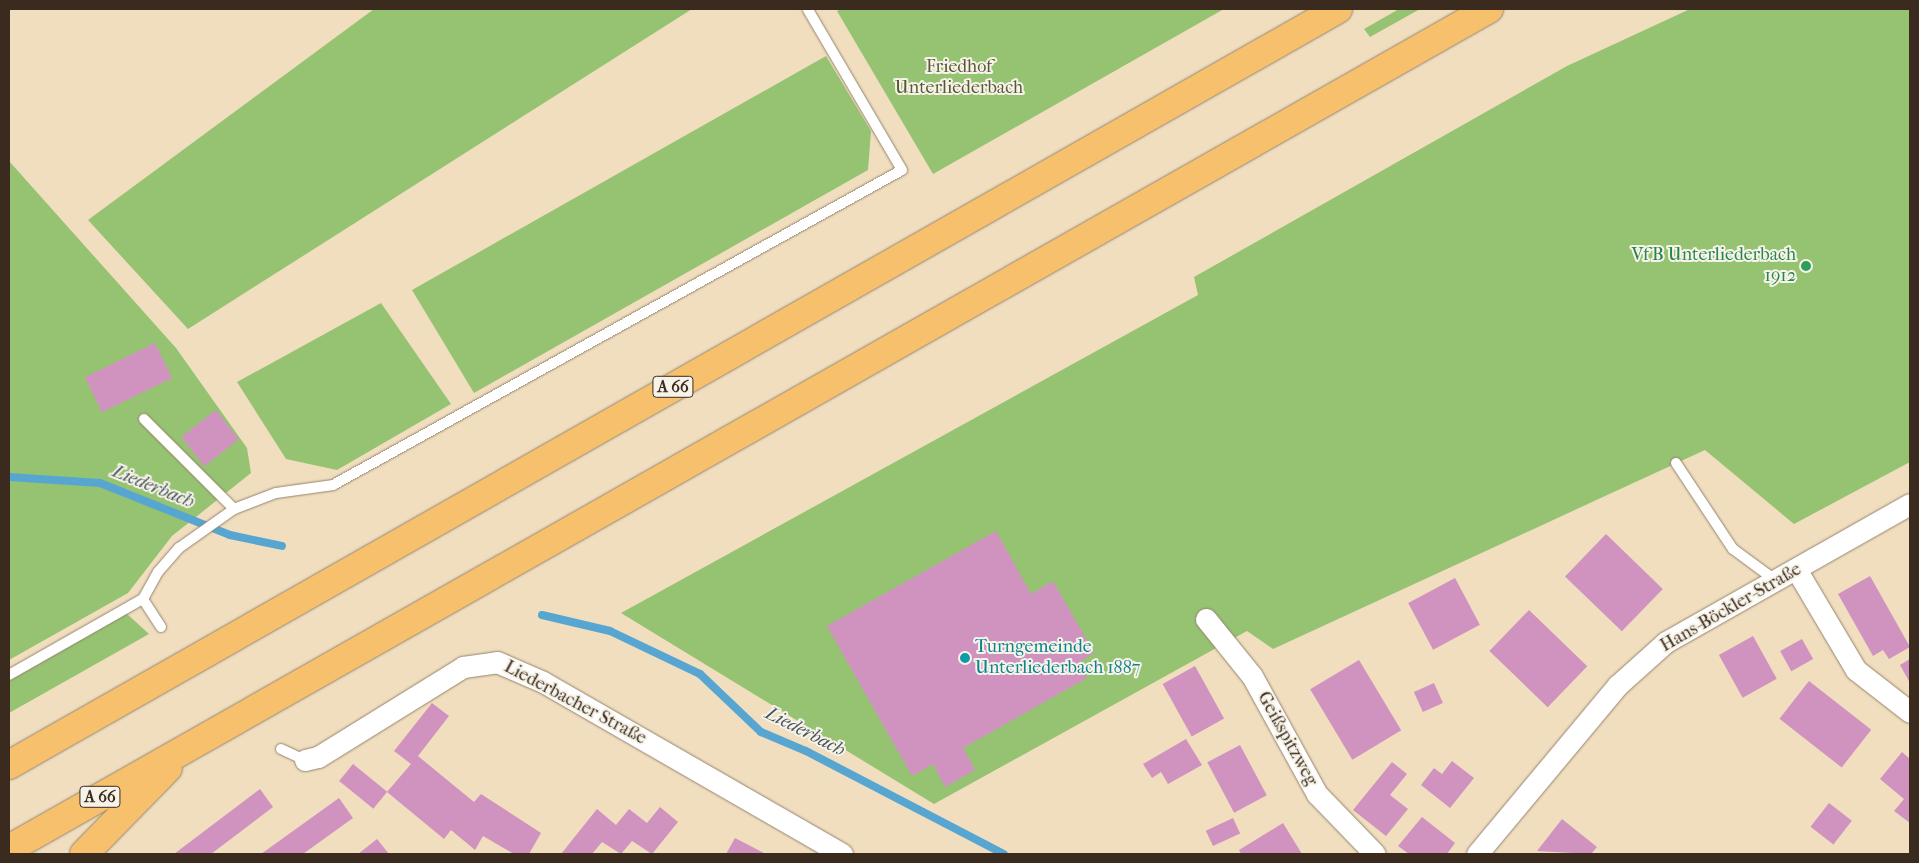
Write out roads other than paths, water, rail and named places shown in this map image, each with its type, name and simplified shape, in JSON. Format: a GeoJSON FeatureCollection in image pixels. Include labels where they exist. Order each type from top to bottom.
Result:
{"type":"FeatureCollection","features":[{"type":"Feature","properties":{"kind":"highway","name":"A 66"},"geometry":{"type":"LineString","coordinates":[[9,765],[1338,9]]}},
{"type":"Feature","properties":{"kind":"highway","name":"A 66"},"geometry":{"type":"LineString","coordinates":[[9,849],[1489,9]]}},
{"type":"Feature","properties":{"kind":"highway"},"geometry":{"type":"LineString","coordinates":[[84,854],[190,746]]}},
{"type":"Feature","properties":{"kind":"street","name":"Hans-Böckler-Straße"},"geometry":{"type":"LineString","coordinates":[[1478,854],[1618,685],[1666,642],[1910,504]]}},
{"type":"Feature","properties":{"kind":"street"},"geometry":{"type":"LineString","coordinates":[[1796,569],[1856,670],[1910,712]]}},
{"type":"Feature","properties":{"kind":"street","name":"Geißspitzweg"},"geometry":{"type":"LineString","coordinates":[[1206,619],[1252,676],[1317,794],[1375,854]]}},
{"type":"Feature","properties":{"kind":"street","name":"Liederbacher Straße"},"geometry":{"type":"LineString","coordinates":[[305,760],[318,757],[463,667],[497,662],[543,682],[842,854]]}},
{"type":"Feature","properties":{"kind":"lane"},"geometry":{"type":"LineString","coordinates":[[9,675],[143,599],[169,556],[230,512],[276,494],[333,485],[902,170],[808,10]]}},
{"type":"Feature","properties":{"kind":"lane"},"geometry":{"type":"LineString","coordinates":[[144,419],[230,512]]}},
{"type":"Feature","properties":{"kind":"lane"},"geometry":{"type":"LineString","coordinates":[[1676,463],[1732,549],[1776,581]]}},
{"type":"Feature","properties":{"kind":"lane"},"geometry":{"type":"LineString","coordinates":[[143,599],[161,627]]}},
{"type":"Feature","properties":{"kind":"lane"},"geometry":{"type":"LineString","coordinates":[[281,749],[305,760]]}},
{"type":"Feature","properties":{"kind":"waterway","name":"Liederbach"},"geometry":{"type":"LineString","coordinates":[[9,477],[100,483],[230,535],[282,546]]}},
{"type":"Feature","properties":{"kind":"waterway","name":"Liederbach"},"geometry":{"type":"LineString","coordinates":[[542,615],[610,631],[700,674],[761,732],[806,751],[1004,854]]}},
{"type":"Feature","properties":{"kind":"place","name":"VfB Unterliederbach 1912"},"geometry":{"type":"Point","coordinates":[1806,266]}},
{"type":"Feature","properties":{"kind":"place","name":"Turngemeinde Unterliederbach 1887"},"geometry":{"type":"Point","coordinates":[965,658]}},
{"type":"Feature","properties":{"kind":"park label","name":"Friedhof Unterliederbach"},"geometry":{"type":"Point","coordinates":[959,78]}}]}
